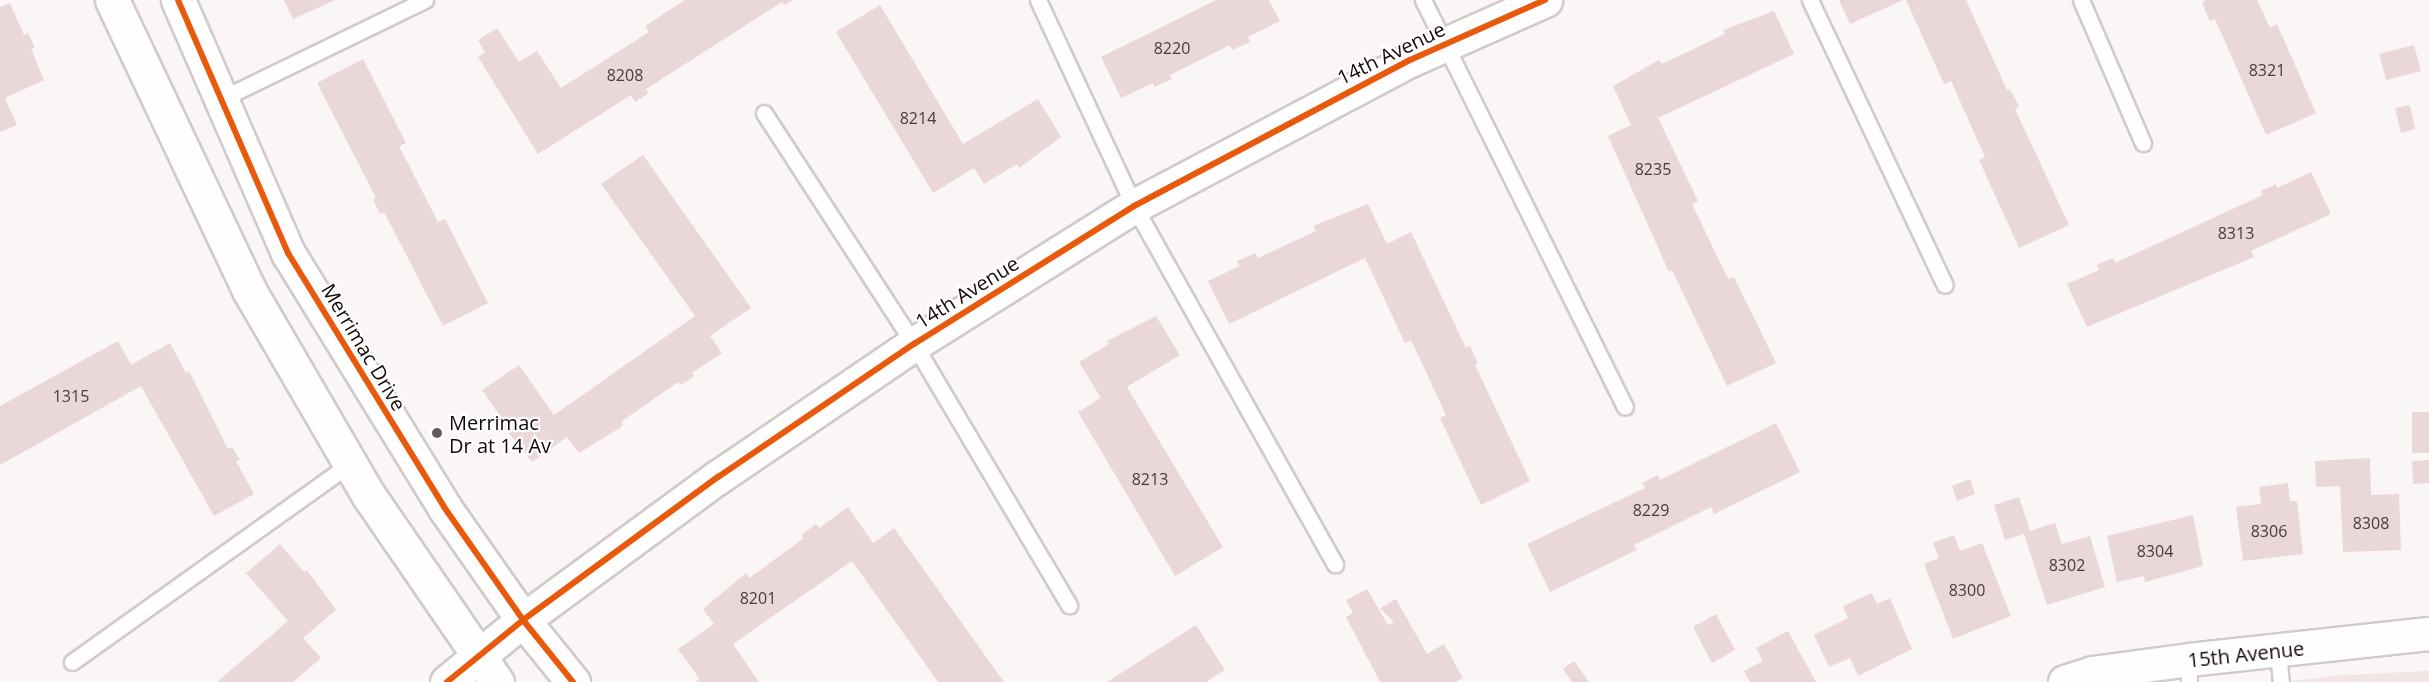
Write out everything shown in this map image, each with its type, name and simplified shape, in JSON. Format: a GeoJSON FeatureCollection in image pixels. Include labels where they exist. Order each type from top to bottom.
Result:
{"type":"FeatureCollection","features":[{"type":"Feature","properties":{"kind":"street"},"geometry":{"type":"LineString","coordinates":[[112,0],[249,290],[350,464],[487,670]]}},
{"type":"Feature","properties":{"kind":"street","name":"Merrimac Drive"},"geometry":{"type":"LineString","coordinates":[[178,0],[288,253],[444,507],[523,621],[573,682]]}},
{"type":"Feature","properties":{"kind":"street","name":"14th Avenue"},"geometry":{"type":"LineString","coordinates":[[447,682],[487,670],[523,621],[718,477],[914,344],[1134,206],[1445,44],[1545,0]]}},
{"type":"Feature","properties":{"kind":"street","name":"15th Avenue"},"geometry":{"type":"LineString","coordinates":[[2065,682],[2092,673],[2189,671],[2278,650],[2429,634]]}},
{"type":"Feature","properties":{"kind":"lane"},"geometry":{"type":"LineString","coordinates":[[221,99],[425,0]]}},
{"type":"Feature","properties":{"kind":"lane"},"geometry":{"type":"LineString","coordinates":[[1038,0],[1134,206],[1335,564]]}},
{"type":"Feature","properties":{"kind":"lane"},"geometry":{"type":"LineString","coordinates":[[1423,0],[1625,407]]}},
{"type":"Feature","properties":{"kind":"lane"},"geometry":{"type":"LineString","coordinates":[[1810,0],[1945,285]]}},
{"type":"Feature","properties":{"kind":"lane"},"geometry":{"type":"LineString","coordinates":[[2081,0],[2143,143]]}},
{"type":"Feature","properties":{"kind":"lane"},"geometry":{"type":"LineString","coordinates":[[764,113],[914,344],[1069,605]]}},
{"type":"Feature","properties":{"kind":"lane"},"geometry":{"type":"LineString","coordinates":[[72,662],[350,464]]}},
{"type":"Feature","properties":{"kind":"lane"},"geometry":{"type":"LineString","coordinates":[[2278,650],[2281,682]]}},
{"type":"Feature","properties":{"kind":"shaded area"},"geometry":{"type":"Polygon","coordinates":[[[2429,671],[2429,682],[2281,682],[2342,675],[2429,671]]]}},
{"type":"Feature","properties":{"kind":"building"},"geometry":{"type":"Polygon","coordinates":[[[284,0],[335,0],[293,19],[284,0]]]}},
{"type":"Feature","properties":{"kind":"building"},"geometry":{"type":"Polygon","coordinates":[[[685,0],[793,0],[785,5],[782,2],[646,89],[649,93],[635,102],[631,95],[538,154],[478,57],[485,53],[478,40],[497,28],[519,62],[537,51],[561,88],[649,32],[645,26],[685,0]]]}},
{"type":"Feature","properties":{"kind":"building"},"geometry":{"type":"Polygon","coordinates":[[[1216,0],[1269,0],[1280,21],[1248,37],[1250,42],[1232,50],[1230,45],[1170,75],[1172,79],[1154,87],[1153,83],[1121,98],[1101,57],[1216,0]]]}},
{"type":"Feature","properties":{"kind":"building"},"geometry":{"type":"Polygon","coordinates":[[[1839,0],[1903,0],[1850,24],[1839,0]]]}},
{"type":"Feature","properties":{"kind":"building"},"geometry":{"type":"Polygon","coordinates":[[[1906,0],[1966,0],[2007,90],[2010,89],[2019,106],[2015,109],[2069,225],[2019,248],[1979,160],[1985,157],[1951,81],[1944,84],[1906,0]]]}},
{"type":"Feature","properties":{"kind":"building"},"geometry":{"type":"Polygon","coordinates":[[[2206,0],[2257,0],[2270,28],[2277,24],[2316,113],[2266,135],[2215,19],[2210,21],[2202,3],[2206,0]]]}},
{"type":"Feature","properties":{"kind":"building"},"geometry":{"type":"Polygon","coordinates":[[[10,3],[24,35],[28,33],[35,47],[31,49],[44,80],[5,98],[17,125],[0,132],[0,7],[10,3]]]}},
{"type":"Feature","properties":{"kind":"building"},"geometry":{"type":"Polygon","coordinates":[[[880,5],[963,144],[1038,99],[1061,137],[1019,168],[1017,164],[984,184],[974,168],[933,193],[836,32],[880,5]]]}},
{"type":"Feature","properties":{"kind":"building"},"geometry":{"type":"Polygon","coordinates":[[[1774,11],[1794,54],[1658,118],[1698,201],[1692,204],[1728,279],[1734,277],[1776,363],[1727,386],[1672,270],[1669,272],[1608,136],[1631,125],[1613,86],[1659,60],[1662,64],[1725,34],[1723,30],[1774,11]]]}},
{"type":"Feature","properties":{"kind":"building"},"geometry":{"type":"Polygon","coordinates":[[[2414,45],[2421,71],[2386,80],[2379,54],[2414,45]]]}},
{"type":"Feature","properties":{"kind":"building"},"geometry":{"type":"Polygon","coordinates":[[[363,59],[406,143],[399,146],[438,222],[445,219],[488,303],[443,326],[384,212],[380,214],[373,199],[376,198],[317,83],[363,59]]]}},
{"type":"Feature","properties":{"kind":"building"},"geometry":{"type":"Polygon","coordinates":[[[2410,105],[2415,129],[2401,133],[2395,108],[2410,105]]]}},
{"type":"Feature","properties":{"kind":"building"},"geometry":{"type":"Polygon","coordinates":[[[643,155],[751,308],[710,336],[722,353],[692,373],[694,376],[681,385],[678,382],[621,422],[623,426],[579,453],[567,437],[532,462],[500,422],[503,420],[482,390],[519,365],[554,415],[695,316],[601,184],[643,155]]]}},
{"type":"Feature","properties":{"kind":"building"},"geometry":{"type":"Polygon","coordinates":[[[2311,172],[2331,214],[2251,251],[2254,257],[2087,327],[2067,284],[2099,270],[2097,265],[2113,258],[2115,263],[2263,195],[2261,191],[2276,184],[2277,188],[2311,172]]]}},
{"type":"Feature","properties":{"kind":"building"},"geometry":{"type":"Polygon","coordinates":[[[1368,204],[1387,244],[1411,232],[1466,348],[1470,346],[1478,364],[1475,365],[1530,481],[1481,505],[1440,418],[1446,415],[1411,340],[1405,343],[1365,258],[1229,324],[1208,281],[1240,266],[1237,261],[1255,253],[1258,258],[1316,231],[1313,226],[1368,204]]]}},
{"type":"Feature","properties":{"kind":"building"},"geometry":{"type":"Polygon","coordinates":[[[1156,316],[1180,355],[1127,387],[1223,547],[1175,576],[1078,412],[1101,398],[1079,362],[1109,344],[1107,341],[1156,316]]]}},
{"type":"Feature","properties":{"kind":"building"},"geometry":{"type":"Polygon","coordinates":[[[118,341],[131,365],[170,343],[186,373],[189,371],[228,449],[232,447],[240,460],[236,461],[254,494],[214,516],[141,386],[0,465],[0,406],[118,341]]]}},
{"type":"Feature","properties":{"kind":"building"},"geometry":{"type":"Polygon","coordinates":[[[2412,412],[2429,412],[2429,453],[2412,453],[2412,412]]]}},
{"type":"Feature","properties":{"kind":"building"},"geometry":{"type":"Polygon","coordinates":[[[1776,423],[1800,472],[1714,514],[1711,507],[1634,545],[1637,550],[1550,592],[1527,544],[1645,488],[1642,483],[1658,475],[1660,480],[1776,423]]]}},
{"type":"Feature","properties":{"kind":"building"},"geometry":{"type":"Polygon","coordinates":[[[2370,458],[2371,495],[2399,494],[2401,550],[2343,552],[2340,486],[2316,487],[2315,461],[2370,458]]]}},
{"type":"Feature","properties":{"kind":"building"},"geometry":{"type":"Polygon","coordinates":[[[2429,460],[2429,483],[2413,484],[2412,461],[2429,460]]]}},
{"type":"Feature","properties":{"kind":"building"},"geometry":{"type":"Polygon","coordinates":[[[1970,479],[1975,494],[1957,501],[1952,486],[1970,479]]]}},
{"type":"Feature","properties":{"kind":"building"},"geometry":{"type":"Polygon","coordinates":[[[2288,483],[2290,501],[2297,501],[2303,554],[2243,561],[2236,507],[2261,504],[2259,487],[2288,483]]]}},
{"type":"Feature","properties":{"kind":"building"},"geometry":{"type":"Polygon","coordinates":[[[2019,497],[2030,531],[2055,523],[2062,544],[2090,536],[2105,587],[2047,605],[2024,534],[2005,540],[1994,505],[2019,497]]]}},
{"type":"Feature","properties":{"kind":"building"},"geometry":{"type":"Polygon","coordinates":[[[848,507],[873,543],[894,528],[1004,682],[938,682],[852,561],[733,644],[759,682],[696,682],[699,678],[678,649],[714,624],[703,609],[746,573],[749,578],[803,539],[801,535],[816,524],[819,528],[848,507]]]}},
{"type":"Feature","properties":{"kind":"building"},"geometry":{"type":"Polygon","coordinates":[[[2193,515],[2203,566],[2145,582],[2144,576],[2117,582],[2107,536],[2193,515]]]}},
{"type":"Feature","properties":{"kind":"building"},"geometry":{"type":"Polygon","coordinates":[[[1954,535],[1960,551],[1982,543],[2011,616],[1953,639],[1924,564],[1939,558],[1933,543],[1954,535]]]}},
{"type":"Feature","properties":{"kind":"building"},"geometry":{"type":"Polygon","coordinates":[[[280,544],[304,572],[307,570],[336,610],[303,638],[321,658],[293,682],[217,682],[288,621],[246,573],[280,544]]]}},
{"type":"Feature","properties":{"kind":"building"},"geometry":{"type":"Polygon","coordinates":[[[1367,589],[1388,625],[1394,622],[1380,608],[1396,599],[1427,654],[1444,644],[1463,678],[1455,682],[1380,682],[1346,617],[1353,613],[1346,600],[1367,589]]]}},
{"type":"Feature","properties":{"kind":"building"},"geometry":{"type":"Polygon","coordinates":[[[1872,593],[1877,604],[1890,598],[1912,649],[1858,676],[1850,658],[1829,667],[1814,635],[1848,618],[1843,606],[1872,593]]]}},
{"type":"Feature","properties":{"kind":"building"},"geometry":{"type":"Polygon","coordinates":[[[1716,614],[1735,650],[1712,663],[1693,627],[1716,614]]]}},
{"type":"Feature","properties":{"kind":"building"},"geometry":{"type":"Polygon","coordinates":[[[1196,625],[1225,670],[1206,682],[1107,682],[1196,625]]]}},
{"type":"Feature","properties":{"kind":"building"},"geometry":{"type":"Polygon","coordinates":[[[1788,631],[1816,682],[1750,682],[1744,671],[1763,661],[1756,648],[1788,631]]]}},
{"type":"Feature","properties":{"kind":"building"},"geometry":{"type":"Polygon","coordinates":[[[1574,661],[1589,682],[1572,682],[1563,669],[1574,661]]]}},
{"type":"Feature","properties":{"kind":"cycle path"},"geometry":{"type":"LineString","coordinates":[[178,0],[288,253],[444,507],[523,620],[573,682]]}},
{"type":"Feature","properties":{"kind":"cycle path"},"geometry":{"type":"LineString","coordinates":[[447,682],[523,620],[718,477],[914,344],[1134,206],[1410,60],[1545,0]]}},
{"type":"Feature","properties":{"kind":"place","name":"Merrimac Dr at 14 Av"},"geometry":{"type":"Point","coordinates":[437,433]}}]}
